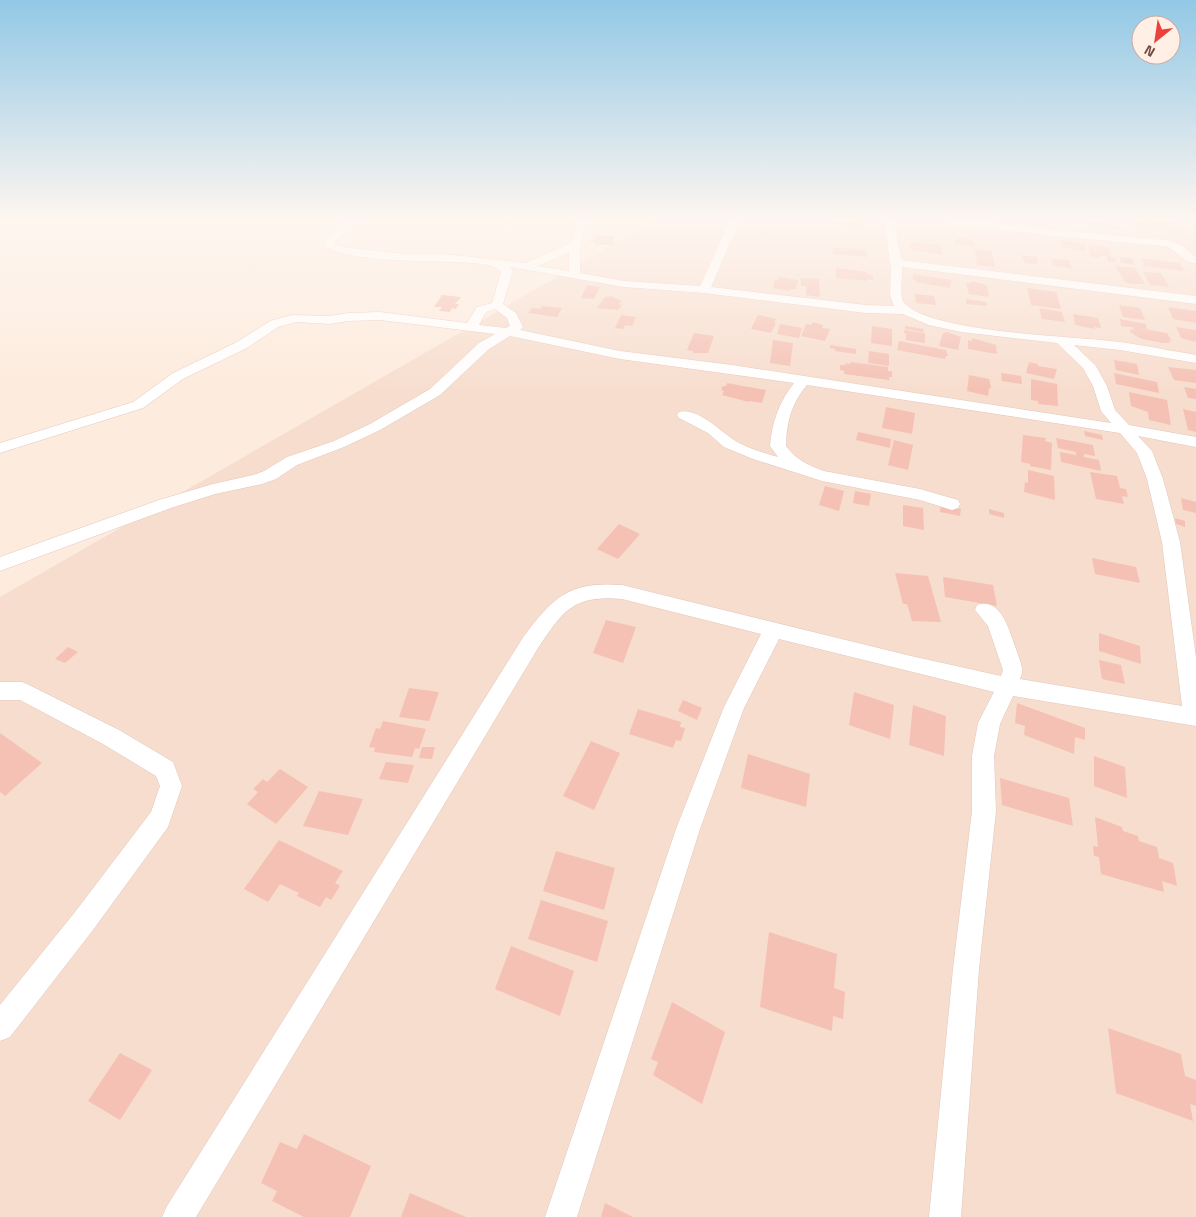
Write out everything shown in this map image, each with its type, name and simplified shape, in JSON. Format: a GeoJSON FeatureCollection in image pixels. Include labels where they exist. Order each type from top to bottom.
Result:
{"type":"FeatureCollection","features":[{"type":"Feature","properties":{"kind":"street"},"geometry":{"type":"LineString","coordinates":[[497,305],[506,277]]}},
{"type":"Feature","properties":{"kind":"street"},"geometry":{"type":"LineString","coordinates":[[584,277],[624,284],[704,290],[866,309],[904,310],[937,323],[1196,358]]}},
{"type":"Feature","properties":{"kind":"street"},"geometry":{"type":"LineString","coordinates":[[704,290],[710,277]]}},
{"type":"Feature","properties":{"kind":"street"},"geometry":{"type":"LineString","coordinates":[[896,277],[896,298],[904,310]]}},
{"type":"Feature","properties":{"kind":"street"},"geometry":{"type":"LineString","coordinates":[[996,277],[1098,286],[1196,300]]}},
{"type":"Feature","properties":{"kind":"street"},"geometry":{"type":"LineString","coordinates":[[471,327],[481,310],[497,305]]}},
{"type":"Feature","properties":{"kind":"street"},"geometry":{"type":"LineString","coordinates":[[0,564],[165,504],[213,489],[256,480],[270,475],[292,461],[339,444],[375,427],[435,392],[448,382],[475,353],[494,339],[517,327],[512,316],[497,305]]}},
{"type":"Feature","properties":{"kind":"street"},"geometry":{"type":"LineString","coordinates":[[0,448],[138,405],[178,376],[242,345],[274,324],[296,318],[330,320],[348,316],[380,316],[508,332],[620,355],[804,380],[1054,420],[1124,428],[1196,442]]}},
{"type":"Feature","properties":{"kind":"street"},"geometry":{"type":"LineString","coordinates":[[178,1217],[531,642],[552,612],[581,592],[602,589],[622,592],[898,661],[1008,686],[1195,722],[1171,542],[1155,479],[1144,451],[1108,411],[1100,386],[1089,366],[1062,341]]}},
{"type":"Feature","properties":{"kind":"street"},"geometry":{"type":"LineString","coordinates":[[804,380],[788,400],[778,433],[778,446],[786,457],[804,470]]}},
{"type":"Feature","properties":{"kind":"street"},"geometry":{"type":"LineString","coordinates":[[684,414],[713,430],[728,444],[758,456],[822,476],[912,493],[952,504]]}},
{"type":"Feature","properties":{"kind":"street"},"geometry":{"type":"LineString","coordinates":[[945,1217],[966,969],[984,811],[983,756],[989,723],[1008,686],[1013,670],[998,626],[994,618],[984,610]]}},
{"type":"Feature","properties":{"kind":"street"},"geometry":{"type":"LineString","coordinates":[[561,1217],[688,829],[734,707],[774,629]]}},
{"type":"Feature","properties":{"kind":"street"},"geometry":{"type":"LineString","coordinates":[[0,691],[22,691],[111,737],[165,769],[171,786],[160,819],[84,921],[0,1027]]}},
{"type":"Feature","properties":{"kind":"shaded area"},"geometry":{"type":"Polygon","coordinates":[[[557,277],[1196,277],[1196,1217],[0,1217],[0,597],[557,277]]]}},
{"type":"Feature","properties":{"kind":"building"},"geometry":{"type":"Polygon","coordinates":[[[779,277],[798,280],[796,289],[790,289],[790,291],[773,288],[775,280],[778,280],[779,277]]]}},
{"type":"Feature","properties":{"kind":"building"},"geometry":{"type":"Polygon","coordinates":[[[873,277],[873,280],[867,279],[867,281],[836,278],[873,277]]]}},
{"type":"Feature","properties":{"kind":"building"},"geometry":{"type":"Polygon","coordinates":[[[913,277],[932,277],[952,280],[950,288],[915,282],[916,280],[912,279],[913,277]]]}},
{"type":"Feature","properties":{"kind":"building"},"geometry":{"type":"Polygon","coordinates":[[[1122,277],[1140,277],[1145,284],[1131,284],[1125,282],[1122,277]]]}},
{"type":"Feature","properties":{"kind":"building"},"geometry":{"type":"Polygon","coordinates":[[[1146,277],[1163,277],[1169,287],[1150,285],[1146,277]]]}},
{"type":"Feature","properties":{"kind":"building"},"geometry":{"type":"Polygon","coordinates":[[[801,278],[819,279],[820,297],[806,295],[806,286],[801,286],[801,278]]]}},
{"type":"Feature","properties":{"kind":"building"},"geometry":{"type":"Polygon","coordinates":[[[971,281],[987,285],[989,297],[969,294],[966,283],[972,283],[971,281]]]}},
{"type":"Feature","properties":{"kind":"building"},"geometry":{"type":"Polygon","coordinates":[[[587,285],[600,287],[594,299],[581,298],[587,285]]]}},
{"type":"Feature","properties":{"kind":"building"},"geometry":{"type":"Polygon","coordinates":[[[1027,288],[1056,292],[1061,309],[1031,305],[1027,288]]]}},
{"type":"Feature","properties":{"kind":"building"},"geometry":{"type":"Polygon","coordinates":[[[915,294],[934,296],[936,305],[916,303],[915,294]]]}},
{"type":"Feature","properties":{"kind":"building"},"geometry":{"type":"Polygon","coordinates":[[[442,295],[461,297],[455,304],[459,304],[456,309],[452,308],[450,312],[439,311],[442,307],[434,307],[442,295]]]}},
{"type":"Feature","properties":{"kind":"building"},"geometry":{"type":"Polygon","coordinates":[[[611,296],[622,301],[618,304],[622,305],[618,310],[597,308],[605,297],[611,296]]]}},
{"type":"Feature","properties":{"kind":"building"},"geometry":{"type":"Polygon","coordinates":[[[966,299],[986,302],[987,306],[966,304],[966,299]]]}},
{"type":"Feature","properties":{"kind":"building"},"geometry":{"type":"Polygon","coordinates":[[[1119,305],[1140,308],[1145,320],[1123,317],[1119,305]]]}},
{"type":"Feature","properties":{"kind":"building"},"geometry":{"type":"Polygon","coordinates":[[[542,306],[562,308],[557,317],[528,313],[532,308],[540,309],[542,306]]]}},
{"type":"Feature","properties":{"kind":"building"},"geometry":{"type":"Polygon","coordinates":[[[1168,307],[1196,311],[1196,323],[1173,319],[1168,307]]]}},
{"type":"Feature","properties":{"kind":"building"},"geometry":{"type":"Polygon","coordinates":[[[1039,308],[1062,312],[1065,322],[1042,319],[1039,308]]]}},
{"type":"Feature","properties":{"kind":"building"},"geometry":{"type":"Polygon","coordinates":[[[1073,314],[1098,318],[1101,328],[1094,327],[1095,329],[1075,325],[1073,314]]]}},
{"type":"Feature","properties":{"kind":"building"},"geometry":{"type":"Polygon","coordinates":[[[621,315],[636,317],[632,326],[625,325],[623,329],[615,328],[621,315]]]}},
{"type":"Feature","properties":{"kind":"building"},"geometry":{"type":"Polygon","coordinates":[[[758,315],[776,319],[771,333],[751,329],[758,315]]]}},
{"type":"Feature","properties":{"kind":"building"},"geometry":{"type":"Polygon","coordinates":[[[1120,319],[1146,324],[1147,329],[1121,326],[1120,319]]]}},
{"type":"Feature","properties":{"kind":"building"},"geometry":{"type":"Polygon","coordinates":[[[813,322],[823,325],[822,328],[830,329],[825,341],[801,336],[806,324],[811,325],[813,322]]]}},
{"type":"Feature","properties":{"kind":"building"},"geometry":{"type":"Polygon","coordinates":[[[780,324],[802,328],[799,338],[777,334],[780,324]]]}},
{"type":"Feature","properties":{"kind":"building"},"geometry":{"type":"Polygon","coordinates":[[[872,326],[892,329],[892,346],[871,343],[872,326]]]}},
{"type":"Feature","properties":{"kind":"building"},"geometry":{"type":"Polygon","coordinates":[[[905,326],[924,329],[923,332],[905,329],[905,326]]]}},
{"type":"Feature","properties":{"kind":"building"},"geometry":{"type":"Polygon","coordinates":[[[1133,327],[1167,333],[1172,341],[1169,340],[1170,343],[1163,343],[1142,339],[1131,333],[1130,329],[1134,330],[1133,327]]]}},
{"type":"Feature","properties":{"kind":"building"},"geometry":{"type":"Polygon","coordinates":[[[1176,327],[1196,330],[1196,342],[1181,338],[1176,327]]]}},
{"type":"Feature","properties":{"kind":"building"},"geometry":{"type":"Polygon","coordinates":[[[904,330],[925,333],[925,343],[906,340],[904,330]]]}},
{"type":"Feature","properties":{"kind":"building"},"geometry":{"type":"Polygon","coordinates":[[[947,332],[961,337],[958,350],[939,346],[943,333],[947,332]]]}},
{"type":"Feature","properties":{"kind":"building"},"geometry":{"type":"Polygon","coordinates":[[[694,333],[714,336],[708,353],[693,353],[693,351],[687,350],[694,333]]]}},
{"type":"Feature","properties":{"kind":"building"},"geometry":{"type":"Polygon","coordinates":[[[972,338],[996,345],[997,354],[968,349],[968,340],[972,341],[972,338]]]}},
{"type":"Feature","properties":{"kind":"building"},"geometry":{"type":"Polygon","coordinates":[[[773,340],[793,343],[790,366],[770,363],[773,340]]]}},
{"type":"Feature","properties":{"kind":"building"},"geometry":{"type":"Polygon","coordinates":[[[899,341],[946,350],[948,356],[945,359],[897,350],[899,341]]]}},
{"type":"Feature","properties":{"kind":"building"},"geometry":{"type":"Polygon","coordinates":[[[830,345],[856,349],[856,354],[835,351],[835,349],[830,348],[830,345]]]}},
{"type":"Feature","properties":{"kind":"building"},"geometry":{"type":"Polygon","coordinates":[[[869,351],[889,354],[889,366],[868,363],[869,351]]]}},
{"type":"Feature","properties":{"kind":"building"},"geometry":{"type":"Polygon","coordinates":[[[1114,360],[1137,364],[1139,375],[1116,370],[1114,360]]]}},
{"type":"Feature","properties":{"kind":"building"},"geometry":{"type":"Polygon","coordinates":[[[851,362],[888,367],[888,371],[892,371],[892,377],[889,377],[889,380],[844,374],[844,371],[840,370],[840,365],[850,364],[851,362]]]}},
{"type":"Feature","properties":{"kind":"building"},"geometry":{"type":"Polygon","coordinates":[[[1029,362],[1038,364],[1038,366],[1057,369],[1054,379],[1026,373],[1029,362]]]}},
{"type":"Feature","properties":{"kind":"building"},"geometry":{"type":"Polygon","coordinates":[[[1168,367],[1196,370],[1196,383],[1174,380],[1168,367]]]}},
{"type":"Feature","properties":{"kind":"building"},"geometry":{"type":"Polygon","coordinates":[[[1001,373],[1021,376],[1022,384],[1002,381],[1001,373]]]}},
{"type":"Feature","properties":{"kind":"building"},"geometry":{"type":"Polygon","coordinates":[[[1114,373],[1157,382],[1159,393],[1116,384],[1114,373]]]}},
{"type":"Feature","properties":{"kind":"building"},"geometry":{"type":"Polygon","coordinates":[[[969,375],[989,379],[991,388],[989,388],[988,396],[967,391],[969,375]]]}},
{"type":"Feature","properties":{"kind":"building"},"geometry":{"type":"Polygon","coordinates":[[[1031,379],[1057,384],[1058,406],[1038,404],[1038,401],[1031,400],[1031,379]]]}},
{"type":"Feature","properties":{"kind":"building"},"geometry":{"type":"Polygon","coordinates":[[[727,383],[766,390],[762,403],[749,402],[722,395],[724,391],[721,390],[727,383]]]}},
{"type":"Feature","properties":{"kind":"building"},"geometry":{"type":"Polygon","coordinates":[[[1184,387],[1196,389],[1196,399],[1188,398],[1184,387]]]}},
{"type":"Feature","properties":{"kind":"building"},"geometry":{"type":"Polygon","coordinates":[[[1129,392],[1167,400],[1171,425],[1149,420],[1148,412],[1131,406],[1129,392]]]}},
{"type":"Feature","properties":{"kind":"building"},"geometry":{"type":"Polygon","coordinates":[[[886,407],[915,413],[912,434],[882,428],[886,407]]]}},
{"type":"Feature","properties":{"kind":"building"},"geometry":{"type":"Polygon","coordinates":[[[1183,409],[1196,412],[1196,432],[1188,430],[1183,409]]]}},
{"type":"Feature","properties":{"kind":"building"},"geometry":{"type":"Polygon","coordinates":[[[1084,431],[1102,435],[1103,440],[1085,436],[1084,431]]]}},
{"type":"Feature","properties":{"kind":"building"},"geometry":{"type":"Polygon","coordinates":[[[858,432],[891,439],[890,448],[856,440],[858,432]]]}},
{"type":"Feature","properties":{"kind":"building"},"geometry":{"type":"Polygon","coordinates":[[[1023,435],[1046,438],[1045,441],[1052,443],[1051,470],[1030,466],[1030,464],[1021,462],[1023,435]]]}},
{"type":"Feature","properties":{"kind":"building"},"geometry":{"type":"Polygon","coordinates":[[[1056,438],[1093,445],[1095,456],[1084,454],[1084,457],[1099,460],[1101,471],[1061,462],[1060,452],[1076,455],[1076,452],[1058,448],[1056,438]]]}},
{"type":"Feature","properties":{"kind":"building"},"geometry":{"type":"Polygon","coordinates":[[[894,440],[913,445],[908,470],[888,465],[894,440]]]}},
{"type":"Feature","properties":{"kind":"building"},"geometry":{"type":"Polygon","coordinates":[[[1028,470],[1054,476],[1055,500],[1024,492],[1025,482],[1028,483],[1028,470]]]}},
{"type":"Feature","properties":{"kind":"building"},"geometry":{"type":"Polygon","coordinates":[[[1090,472],[1117,476],[1120,488],[1126,489],[1128,497],[1122,496],[1124,504],[1096,499],[1090,472]]]}},
{"type":"Feature","properties":{"kind":"building"},"geometry":{"type":"Polygon","coordinates":[[[825,486],[844,491],[839,511],[819,505],[825,486]]]}},
{"type":"Feature","properties":{"kind":"building"},"geometry":{"type":"Polygon","coordinates":[[[855,491],[871,494],[869,506],[853,503],[855,491]]]}},
{"type":"Feature","properties":{"kind":"building"},"geometry":{"type":"Polygon","coordinates":[[[1181,498],[1196,502],[1196,513],[1183,510],[1181,498]]]}},
{"type":"Feature","properties":{"kind":"building"},"geometry":{"type":"Polygon","coordinates":[[[941,504],[961,509],[960,516],[940,512],[941,504]]]}},
{"type":"Feature","properties":{"kind":"building"},"geometry":{"type":"Polygon","coordinates":[[[903,505],[923,508],[924,530],[903,526],[903,505]]]}},
{"type":"Feature","properties":{"kind":"building"},"geometry":{"type":"Polygon","coordinates":[[[989,509],[1004,513],[1004,518],[989,514],[989,509]]]}},
{"type":"Feature","properties":{"kind":"building"},"geometry":{"type":"Polygon","coordinates":[[[1175,518],[1185,521],[1185,527],[1176,524],[1175,518]]]}},
{"type":"Feature","properties":{"kind":"building"},"geometry":{"type":"Polygon","coordinates":[[[619,524],[640,534],[618,559],[597,549],[619,524]]]}},
{"type":"Feature","properties":{"kind":"building"},"geometry":{"type":"Polygon","coordinates":[[[1092,558],[1136,567],[1140,583],[1095,574],[1092,558]]]}},
{"type":"Feature","properties":{"kind":"building"},"geometry":{"type":"Polygon","coordinates":[[[895,573],[928,576],[941,622],[912,621],[907,604],[903,604],[895,573]]]}},
{"type":"Feature","properties":{"kind":"building"},"geometry":{"type":"Polygon","coordinates":[[[943,577],[993,585],[997,606],[945,597],[943,577]]]}},
{"type":"Feature","properties":{"kind":"building"},"geometry":{"type":"Polygon","coordinates":[[[606,620],[636,627],[623,663],[593,653],[606,620]]]}},
{"type":"Feature","properties":{"kind":"building"},"geometry":{"type":"Polygon","coordinates":[[[1099,633],[1140,646],[1141,664],[1099,651],[1099,633]]]}},
{"type":"Feature","properties":{"kind":"building"},"geometry":{"type":"Polygon","coordinates":[[[68,647],[78,652],[65,663],[55,659],[68,647]]]}},
{"type":"Feature","properties":{"kind":"building"},"geometry":{"type":"Polygon","coordinates":[[[1099,660],[1121,665],[1125,684],[1102,679],[1099,660]]]}},
{"type":"Feature","properties":{"kind":"building"},"geometry":{"type":"Polygon","coordinates":[[[409,688],[439,692],[429,721],[399,717],[409,688]]]}},
{"type":"Feature","properties":{"kind":"building"},"geometry":{"type":"Polygon","coordinates":[[[854,692],[894,705],[890,739],[849,725],[854,692]]]}},
{"type":"Feature","properties":{"kind":"building"},"geometry":{"type":"Polygon","coordinates":[[[683,700],[702,708],[697,720],[678,711],[683,700]]]}},
{"type":"Feature","properties":{"kind":"building"},"geometry":{"type":"Polygon","coordinates":[[[1017,703],[1085,728],[1085,740],[1075,737],[1074,754],[1024,735],[1025,726],[1015,723],[1017,703]]]}},
{"type":"Feature","properties":{"kind":"building"},"geometry":{"type":"Polygon","coordinates":[[[913,705],[946,716],[944,756],[909,745],[913,705]]]}},
{"type":"Feature","properties":{"kind":"building"},"geometry":{"type":"Polygon","coordinates":[[[638,709],[681,722],[680,727],[685,728],[681,741],[676,740],[673,748],[629,734],[638,709]]]}},
{"type":"Feature","properties":{"kind":"building"},"geometry":{"type":"Polygon","coordinates":[[[383,721],[426,729],[419,749],[415,748],[412,757],[374,752],[375,748],[369,747],[376,728],[380,729],[383,721]]]}},
{"type":"Feature","properties":{"kind":"building"},"geometry":{"type":"Polygon","coordinates":[[[0,733],[42,763],[5,796],[0,792],[0,733]]]}},
{"type":"Feature","properties":{"kind":"building"},"geometry":{"type":"Polygon","coordinates":[[[591,741],[620,753],[594,810],[563,796],[591,741]]]}},
{"type":"Feature","properties":{"kind":"building"},"geometry":{"type":"Polygon","coordinates":[[[422,747],[435,747],[432,759],[419,758],[422,747]]]}},
{"type":"Feature","properties":{"kind":"building"},"geometry":{"type":"Polygon","coordinates":[[[748,754],[810,774],[806,807],[741,788],[748,754]]]}},
{"type":"Feature","properties":{"kind":"building"},"geometry":{"type":"Polygon","coordinates":[[[1094,756],[1125,767],[1127,798],[1094,786],[1094,756]]]}},
{"type":"Feature","properties":{"kind":"building"},"geometry":{"type":"Polygon","coordinates":[[[386,762],[414,765],[408,783],[379,779],[386,762]]]}},
{"type":"Feature","properties":{"kind":"building"},"geometry":{"type":"Polygon","coordinates":[[[280,769],[308,787],[276,824],[247,804],[258,792],[253,789],[263,779],[267,782],[280,769]]]}},
{"type":"Feature","properties":{"kind":"building"},"geometry":{"type":"Polygon","coordinates":[[[1000,778],[1069,798],[1073,826],[1002,805],[1000,778]]]}},
{"type":"Feature","properties":{"kind":"building"},"geometry":{"type":"Polygon","coordinates":[[[319,791],[363,799],[348,835],[303,826],[319,791]]]}},
{"type":"Feature","properties":{"kind":"building"},"geometry":{"type":"Polygon","coordinates":[[[1095,817],[1122,827],[1123,831],[1138,836],[1139,841],[1157,847],[1159,858],[1173,863],[1177,886],[1162,881],[1164,892],[1101,874],[1099,857],[1094,856],[1093,846],[1098,847],[1095,817]]]}},
{"type":"Feature","properties":{"kind":"building"},"geometry":{"type":"Polygon","coordinates":[[[279,840],[343,871],[335,883],[340,886],[331,900],[326,897],[320,907],[297,896],[299,893],[280,884],[268,902],[244,889],[279,840]]]}},
{"type":"Feature","properties":{"kind":"building"},"geometry":{"type":"Polygon","coordinates":[[[556,851],[615,868],[604,910],[543,891],[556,851]]]}},
{"type":"Feature","properties":{"kind":"building"},"geometry":{"type":"Polygon","coordinates":[[[541,900],[608,921],[597,962],[528,939],[541,900]]]}},
{"type":"Feature","properties":{"kind":"building"},"geometry":{"type":"Polygon","coordinates":[[[769,932],[837,954],[834,988],[845,992],[843,1019],[833,1016],[832,1031],[760,1007],[769,932]]]}},
{"type":"Feature","properties":{"kind":"building"},"geometry":{"type":"Polygon","coordinates":[[[511,946],[574,971],[560,1016],[495,989],[511,946]]]}},
{"type":"Feature","properties":{"kind":"building"},"geometry":{"type":"Polygon","coordinates":[[[672,1002],[725,1032],[702,1104],[653,1075],[658,1062],[651,1059],[672,1002]]]}},
{"type":"Feature","properties":{"kind":"building"},"geometry":{"type":"Polygon","coordinates":[[[1108,1028],[1181,1054],[1185,1076],[1196,1080],[1196,1106],[1190,1104],[1193,1121],[1116,1093],[1108,1028]]]}},
{"type":"Feature","properties":{"kind":"building"},"geometry":{"type":"Polygon","coordinates":[[[120,1053],[152,1070],[120,1120],[88,1101],[120,1053]]]}},
{"type":"Feature","properties":{"kind":"building"},"geometry":{"type":"Polygon","coordinates":[[[304,1134],[371,1166],[350,1217],[304,1217],[272,1201],[277,1191],[261,1183],[280,1142],[297,1149],[304,1134]]]}},
{"type":"Feature","properties":{"kind":"building"},"geometry":{"type":"Polygon","coordinates":[[[410,1193],[466,1217],[401,1217],[410,1193]]]}},
{"type":"Feature","properties":{"kind":"building"},"geometry":{"type":"Polygon","coordinates":[[[605,1203],[633,1217],[601,1217],[605,1203]]]}}]}
